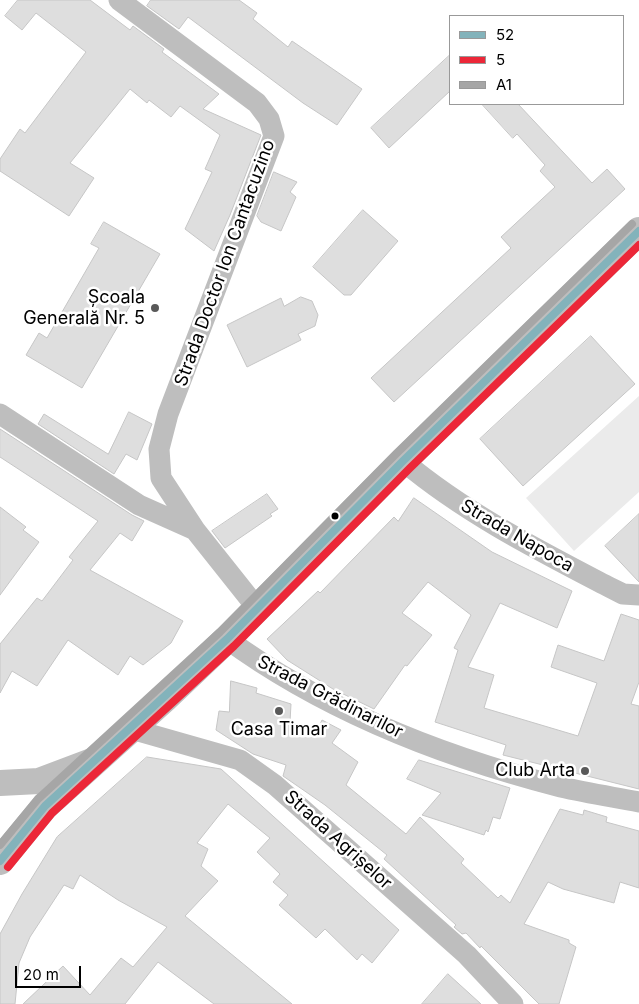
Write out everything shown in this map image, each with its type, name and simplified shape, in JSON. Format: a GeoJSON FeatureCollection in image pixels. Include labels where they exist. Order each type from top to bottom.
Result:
{"type":"FeatureCollection","features":[{"type":"Feature","properties":{"kind":"main road"},"geometry":{"type":"LineString","coordinates":[[0,861],[44,806],[227,639],[403,461],[639,231]]}},
{"type":"Feature","properties":{"kind":"street","name":"Strada Doctor Ion Cantacuzino"},"geometry":{"type":"LineString","coordinates":[[119,0],[257,103],[269,118],[274,136],[168,414],[159,449],[161,478],[195,530],[257,608]]}},
{"type":"Feature","properties":{"kind":"street"},"geometry":{"type":"LineString","coordinates":[[0,414],[139,505],[195,530]]}},
{"type":"Feature","properties":{"kind":"street","name":"Strada Napoca"},"geometry":{"type":"LineString","coordinates":[[403,461],[428,482],[514,537],[616,590],[639,595]]}},
{"type":"Feature","properties":{"kind":"street"},"geometry":{"type":"LineString","coordinates":[[139,505],[151,497],[161,478]]}},
{"type":"Feature","properties":{"kind":"street","name":"Strada Grădinarilor"},"geometry":{"type":"LineString","coordinates":[[227,639],[251,657],[313,692],[398,733],[485,764],[562,787],[639,802]]}},
{"type":"Feature","properties":{"kind":"street","name":"Strada Agrișelor"},"geometry":{"type":"LineString","coordinates":[[131,728],[240,760],[276,785],[467,955],[513,1004]]}},
{"type":"Feature","properties":{"kind":"street"},"geometry":{"type":"LineString","coordinates":[[0,783],[39,781],[95,760]]}},
{"type":"Feature","properties":{"kind":"shaded area"},"geometry":{"type":"Polygon","coordinates":[[[639,396],[639,492],[574,551],[526,498],[639,396]]]}},
{"type":"Feature","properties":{"kind":"building"},"geometry":{"type":"Polygon","coordinates":[[[18,0],[90,0],[130,30],[133,26],[164,49],[162,52],[219,94],[203,109],[261,135],[214,251],[185,229],[212,172],[205,169],[220,135],[180,106],[171,117],[149,100],[147,103],[130,89],[70,163],[94,178],[69,216],[0,171],[0,159],[20,129],[25,133],[86,52],[36,13],[22,30],[5,16],[18,0]]]}},
{"type":"Feature","properties":{"kind":"building"},"geometry":{"type":"Polygon","coordinates":[[[151,0],[239,0],[257,13],[253,19],[288,47],[292,41],[362,89],[337,125],[303,103],[188,17],[179,29],[147,6],[151,0]]]}},
{"type":"Feature","properties":{"kind":"building"},"geometry":{"type":"Polygon","coordinates":[[[449,56],[449,92],[389,148],[371,128],[449,56]]]}},
{"type":"Feature","properties":{"kind":"building"},"geometry":{"type":"Polygon","coordinates":[[[483,105],[519,105],[592,183],[607,169],[625,189],[394,402],[371,378],[511,248],[501,237],[555,187],[540,171],[545,165],[517,134],[513,138],[483,105]]]}},
{"type":"Feature","properties":{"kind":"building"},"geometry":{"type":"Polygon","coordinates":[[[274,172],[297,182],[290,192],[296,197],[281,231],[261,222],[257,216],[274,172]]]}},
{"type":"Feature","properties":{"kind":"building"},"geometry":{"type":"Polygon","coordinates":[[[363,210],[398,241],[351,295],[344,295],[313,267],[363,210]]]}},
{"type":"Feature","properties":{"kind":"building"},"geometry":{"type":"Polygon","coordinates":[[[104,222],[160,254],[82,388],[26,355],[39,333],[47,338],[99,248],[91,244],[104,222]]]}},
{"type":"Feature","properties":{"kind":"building"},"geometry":{"type":"Polygon","coordinates":[[[301,297],[312,301],[318,315],[315,326],[298,334],[301,340],[247,367],[227,325],[281,298],[284,306],[301,297]]]}},
{"type":"Feature","properties":{"kind":"building"},"geometry":{"type":"Polygon","coordinates":[[[591,336],[635,384],[523,486],[480,439],[591,336]]]}},
{"type":"Feature","properties":{"kind":"building"},"geometry":{"type":"Polygon","coordinates":[[[129,412],[152,424],[137,460],[126,454],[114,474],[38,424],[44,414],[108,454],[129,412]]]}},
{"type":"Feature","properties":{"kind":"building"},"geometry":{"type":"Polygon","coordinates":[[[0,429],[144,521],[132,541],[120,533],[90,570],[183,621],[171,643],[143,665],[130,656],[118,675],[68,640],[37,686],[12,671],[0,693],[0,644],[37,598],[42,601],[73,560],[69,557],[98,521],[0,457],[0,429]]]}},
{"type":"Feature","properties":{"kind":"building"},"geometry":{"type":"Polygon","coordinates":[[[267,494],[278,509],[270,514],[272,516],[225,548],[212,531],[267,494]]]}},
{"type":"Feature","properties":{"kind":"building"},"geometry":{"type":"Polygon","coordinates":[[[414,498],[492,552],[572,591],[557,628],[500,603],[468,667],[494,675],[484,708],[578,736],[597,683],[551,667],[558,645],[604,661],[621,614],[639,620],[639,682],[631,704],[639,706],[639,789],[503,755],[506,745],[435,722],[458,650],[454,648],[471,615],[428,582],[402,613],[432,635],[407,666],[405,665],[374,709],[333,689],[287,660],[267,639],[318,591],[320,593],[394,517],[398,521],[414,498]]]}},
{"type":"Feature","properties":{"kind":"building"},"geometry":{"type":"Polygon","coordinates":[[[0,507],[26,527],[23,530],[39,542],[0,595],[0,507]]]}},
{"type":"Feature","properties":{"kind":"building"},"geometry":{"type":"Polygon","coordinates":[[[639,514],[639,582],[605,546],[639,514]]]}},
{"type":"Feature","properties":{"kind":"building"},"geometry":{"type":"Polygon","coordinates":[[[231,681],[257,688],[256,693],[291,704],[290,722],[316,733],[322,720],[341,730],[332,743],[358,762],[346,785],[406,834],[420,817],[464,859],[461,863],[498,898],[501,895],[510,903],[560,809],[583,815],[584,810],[607,817],[606,822],[639,831],[639,888],[620,882],[614,903],[563,889],[548,882],[524,924],[569,940],[569,943],[576,947],[559,1004],[539,1004],[481,946],[480,948],[466,933],[462,934],[454,927],[456,925],[384,859],[387,855],[325,805],[283,776],[286,765],[253,754],[216,730],[219,711],[229,712],[231,681]]]}},
{"type":"Feature","properties":{"kind":"building"},"geometry":{"type":"Polygon","coordinates":[[[147,757],[221,769],[399,930],[372,963],[362,954],[357,960],[325,929],[316,938],[279,905],[288,895],[273,882],[280,874],[257,852],[270,838],[228,804],[197,843],[208,849],[201,866],[218,881],[185,916],[292,1004],[214,1004],[158,962],[125,1004],[23,1004],[63,966],[90,995],[121,958],[133,967],[167,927],[118,900],[80,875],[73,889],[64,885],[30,937],[19,963],[15,1004],[0,1004],[0,934],[22,894],[57,837],[147,757]]]}},
{"type":"Feature","properties":{"kind":"building"},"geometry":{"type":"Polygon","coordinates":[[[419,760],[510,788],[500,819],[493,817],[488,832],[486,830],[484,835],[422,815],[441,793],[407,779],[419,760]]]}},
{"type":"Feature","properties":{"kind":"building"},"geometry":{"type":"Polygon","coordinates":[[[448,974],[481,1004],[422,1004],[448,974]]]}},
{"type":"Feature","properties":{"kind":"transit line","name":"A1"},"geometry":{"type":"LineString","coordinates":[[0,845],[38,799],[220,632],[396,454],[632,224]]}},
{"type":"Feature","properties":{"kind":"transit line","name":"52"},"geometry":{"type":"LineString","coordinates":[[0,861],[45,806],[227,639],[403,461],[639,231]]}},
{"type":"Feature","properties":{"kind":"transit line","name":"5"},"geometry":{"type":"LineString","coordinates":[[8,867],[52,813],[234,646],[410,468],[639,245]]}},
{"type":"Feature","properties":{"kind":"place","name":"Școala Generală Nr. 5"},"geometry":{"type":"Point","coordinates":[155,308]}},
{"type":"Feature","properties":{"kind":"place","name":"Casa Timar"},"geometry":{"type":"Point","coordinates":[279,711]}},
{"type":"Feature","properties":{"kind":"place","name":"Club Arta"},"geometry":{"type":"Point","coordinates":[585,771]}}]}
